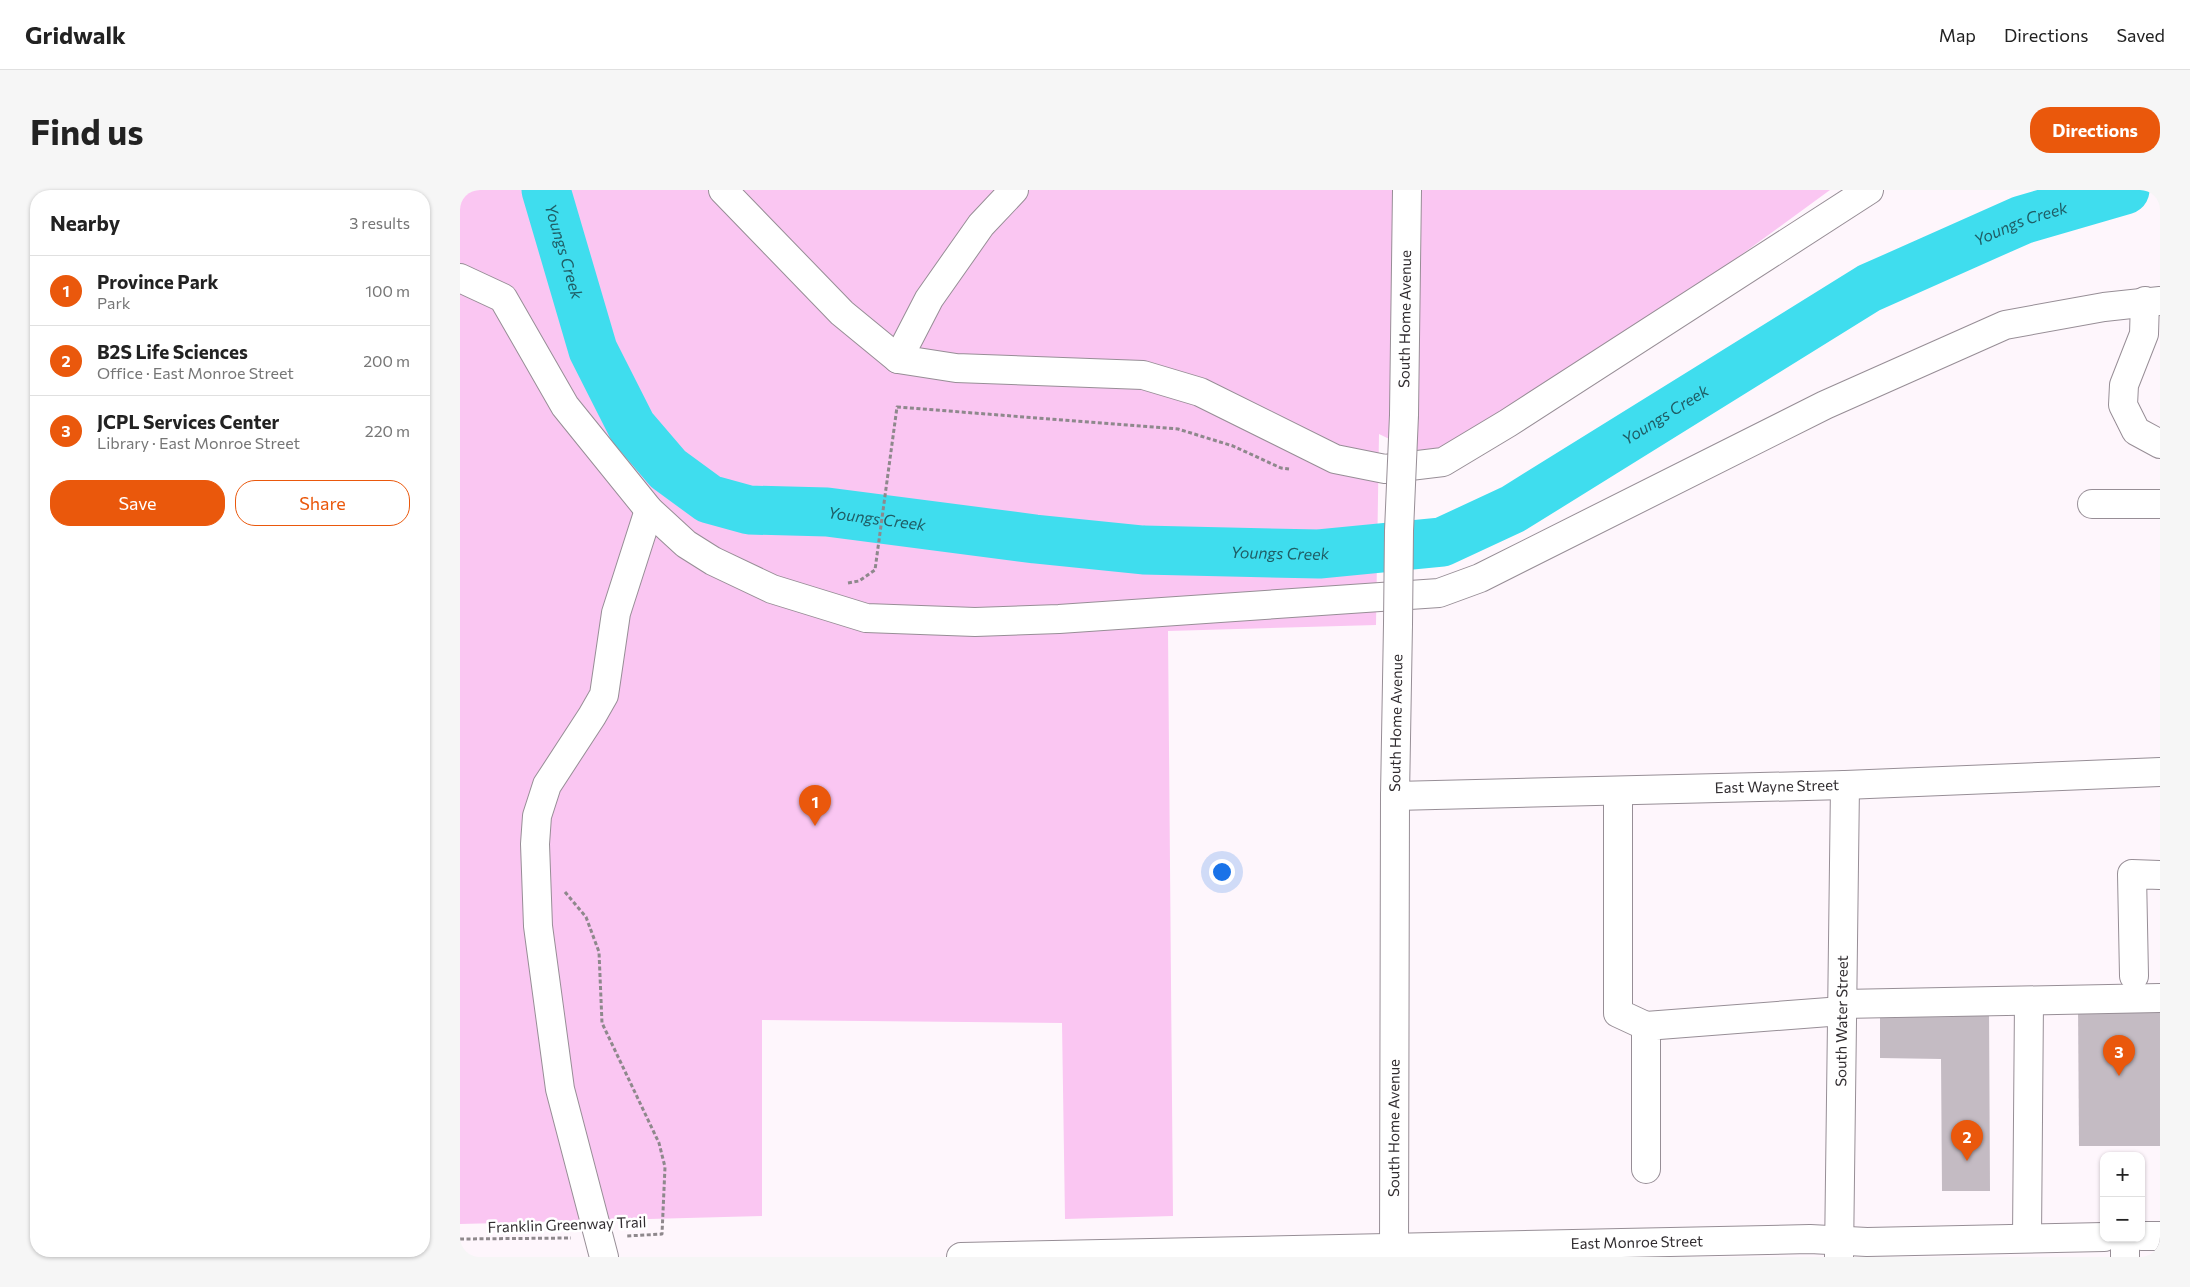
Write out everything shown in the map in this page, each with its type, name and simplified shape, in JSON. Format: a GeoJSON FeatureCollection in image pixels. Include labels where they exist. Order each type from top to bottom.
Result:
{"type":"FeatureCollection","features":[{"type":"Feature","properties":{"kind":"street"},"geometry":{"type":"LineString","coordinates":[[723,190],[842,313],[898,359],[956,368],[1143,375],[1200,392],[1335,459],[1385,469],[1442,462],[1508,423],[1869,190]]}},
{"type":"Feature","properties":{"kind":"street"},"geometry":{"type":"LineString","coordinates":[[898,359],[929,299],[981,226],[1014,190]]}},
{"type":"Feature","properties":{"kind":"street","name":"South Home Avenue"},"geometry":{"type":"LineString","coordinates":[[1394,1252],[1395,796],[1399,531],[1404,415],[1406,190]]}},
{"type":"Feature","properties":{"kind":"street"},"geometry":{"type":"LineString","coordinates":[[460,278],[503,298],[565,406],[649,510],[686,544],[713,562],[772,589],[866,618],[975,622],[1031,620],[1439,593],[1480,578],[1825,405],[2005,325],[2152,301],[2144,334],[2124,386],[2124,405],[2136,431],[2160,444]]}},
{"type":"Feature","properties":{"kind":"street"},"geometry":{"type":"LineString","coordinates":[[2092,504],[2160,504]]}},
{"type":"Feature","properties":{"kind":"street"},"geometry":{"type":"LineString","coordinates":[[602,1247],[560,1089],[538,926],[535,844],[538,816],[547,785],[604,695],[616,613],[649,510]]}},
{"type":"Feature","properties":{"kind":"street","name":"East Wayne Street"},"geometry":{"type":"LineString","coordinates":[[1395,796],[1845,785],[2160,772]]}},
{"type":"Feature","properties":{"kind":"street","name":"South Water Street"},"geometry":{"type":"LineString","coordinates":[[1839,1248],[1845,785]]}},
{"type":"Feature","properties":{"kind":"street"},"geometry":{"type":"LineString","coordinates":[[1618,792],[1618,1014],[1646,1026],[1842,1008],[2160,998]]}},
{"type":"Feature","properties":{"kind":"street"},"geometry":{"type":"LineString","coordinates":[[2134,976],[2132,874],[2160,874]]}},
{"type":"Feature","properties":{"kind":"street"},"geometry":{"type":"LineString","coordinates":[[2029,1001],[2041,1244]]}},
{"type":"Feature","properties":{"kind":"street"},"geometry":{"type":"LineString","coordinates":[[1646,1026],[1646,1169]]}},
{"type":"Feature","properties":{"kind":"street"},"geometry":{"type":"LineString","coordinates":[[2145,1236],[2160,1236]]}},
{"type":"Feature","properties":{"kind":"street","name":"East Monroe Street"},"geometry":{"type":"LineString","coordinates":[[961,1257],[1839,1248],[1867,1242],[2041,1244],[2100,1237]]}},
{"type":"Feature","properties":{"kind":"street"},"geometry":{"type":"LineString","coordinates":[[2125,1242],[2125,1257]]}},
{"type":"Feature","properties":{"kind":"path"},"geometry":{"type":"LineString","coordinates":[[843,583],[859,581],[875,570],[880,546],[888,472]]}},
{"type":"Feature","properties":{"kind":"path","name":"Franklin Greenway Trail"},"geometry":{"type":"LineString","coordinates":[[460,1239],[533,1240],[602,1247],[662,1234],[665,1167],[659,1143],[602,1024],[599,952],[586,917],[563,890]]}},
{"type":"Feature","properties":{"kind":"shaded area"},"geometry":{"type":"Polygon","coordinates":[[[460,190],[1830,190],[1449,468],[1379,434],[1376,625],[1168,631],[1173,1216],[1065,1219],[1062,1023],[762,1020],[762,1216],[460,1224],[460,190]]]}},
{"type":"Feature","properties":{"kind":"building"},"geometry":{"type":"Polygon","coordinates":[[[2078,1004],[2160,1007],[2160,1146],[2079,1146],[2078,1004]]]}},
{"type":"Feature","properties":{"kind":"building"},"geometry":{"type":"Polygon","coordinates":[[[1880,1008],[1989,1008],[1990,1191],[1942,1191],[1941,1059],[1880,1058],[1880,1008]]]}},
{"type":"Feature","properties":{"kind":"waterway","name":"Youngs Creek"},"geometry":{"type":"LineString","coordinates":[[546,190],[593,350],[632,427],[668,469],[709,499],[749,510],[827,512],[1035,539],[1143,550],[1319,554],[1442,542],[1513,509],[1869,288],[2022,220],[2125,190]]}},
{"type":"Feature","properties":{"kind":"place","name":"Province Park"},"geometry":{"type":"Point","coordinates":[815,826]}},
{"type":"Feature","properties":{"kind":"place","name":"JCPL Services Center"},"geometry":{"type":"Point","coordinates":[2119,1076]}},
{"type":"Feature","properties":{"kind":"place","name":"B2S Life Sciences"},"geometry":{"type":"Point","coordinates":[1967,1161]}}]}
